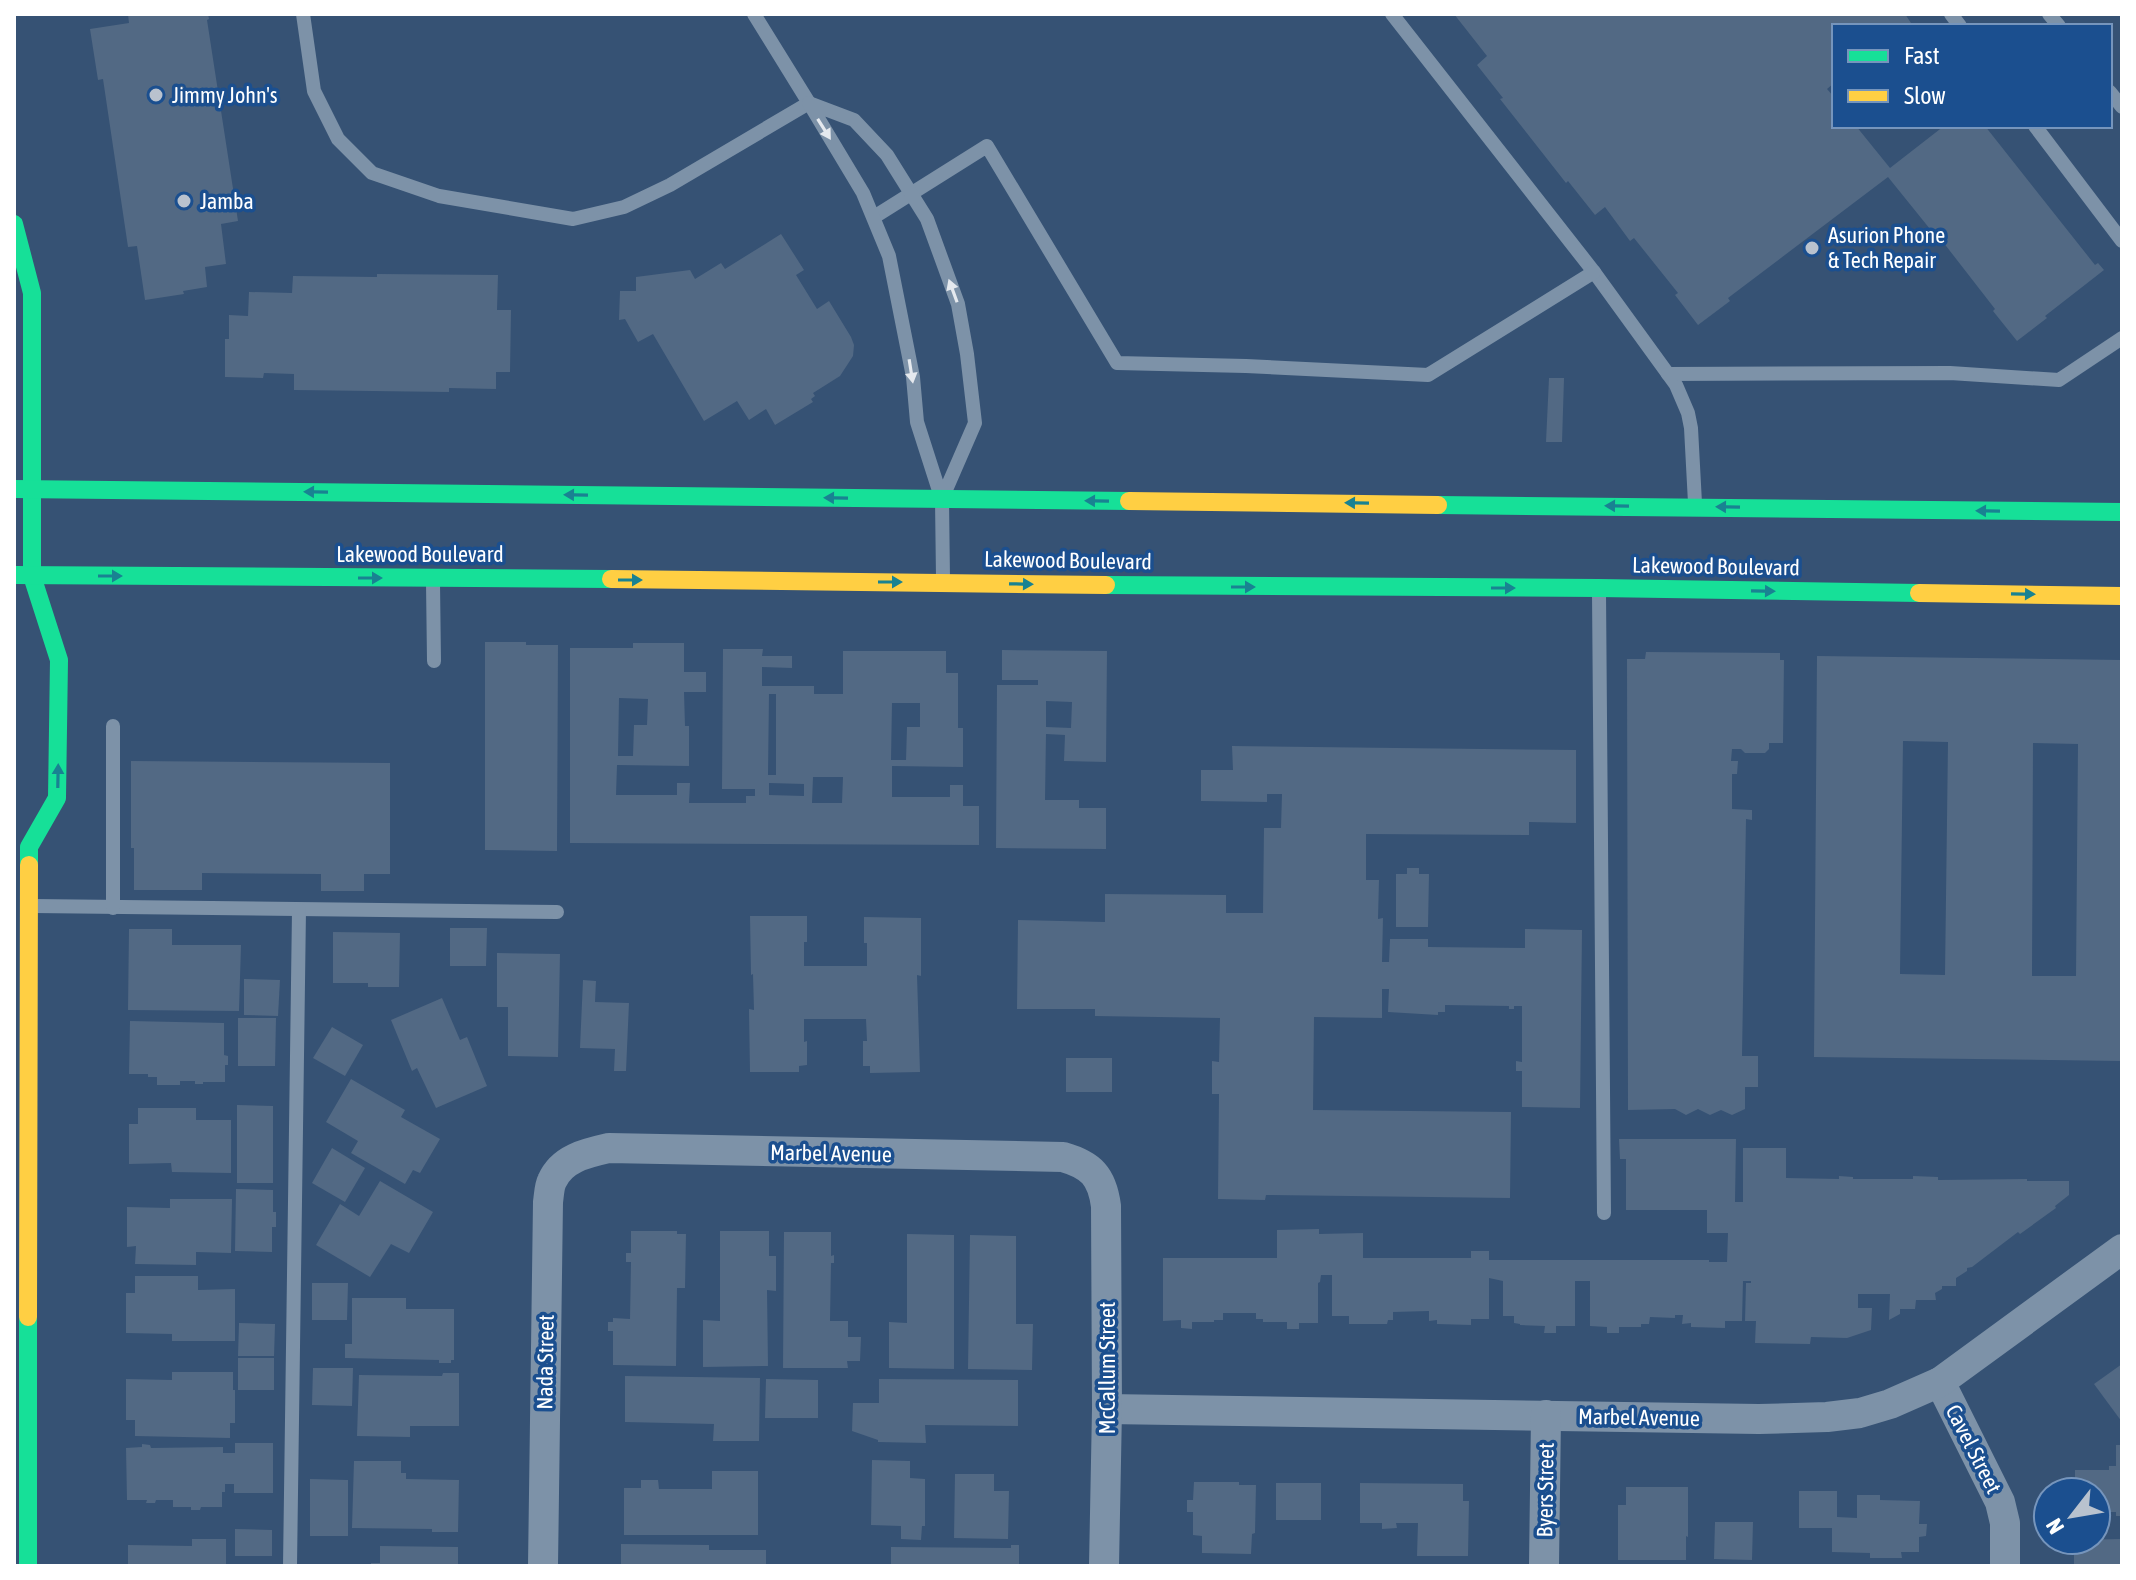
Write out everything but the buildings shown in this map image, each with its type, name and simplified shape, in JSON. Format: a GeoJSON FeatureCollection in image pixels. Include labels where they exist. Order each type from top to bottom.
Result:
{"type":"FeatureCollection","features":[{"type":"Feature","properties":{"kind":"main road"},"geometry":{"type":"LineString","coordinates":[[14,224],[32,293],[33,489],[20,604]]}},
{"type":"Feature","properties":{"kind":"main road"},"geometry":{"type":"LineString","coordinates":[[14,489],[2122,512]]}},
{"type":"Feature","properties":{"kind":"main road"},"geometry":{"type":"LineString","coordinates":[[23,576],[59,660],[57,798],[25,841],[28,906],[21,931],[28,1566]]}},
{"type":"Feature","properties":{"kind":"main road","name":"Lakewood Boulevard"},"geometry":{"type":"LineString","coordinates":[[23,576],[1599,588],[2122,596]]}},
{"type":"Feature","properties":{"kind":"street","name":"Marbel Avenue"},"geometry":{"type":"LineString","coordinates":[[566,1163],[585,1153],[609,1148],[1063,1157],[1080,1162],[1095,1174]]}},
{"type":"Feature","properties":{"kind":"street","name":"Nada Street"},"geometry":{"type":"LineString","coordinates":[[543,1566],[548,1202],[552,1181],[566,1163]]}},
{"type":"Feature","properties":{"kind":"street","name":"McCallum Street"},"geometry":{"type":"LineString","coordinates":[[1095,1174],[1103,1188],[1106,1206],[1104,1566]]}},
{"type":"Feature","properties":{"kind":"street","name":"Marbel Avenue"},"geometry":{"type":"LineString","coordinates":[[1107,1409],[1759,1419],[1860,1413],[1890,1404],[1940,1382],[2122,1249]]}},
{"type":"Feature","properties":{"kind":"street","name":"Cavel Street"},"geometry":{"type":"LineString","coordinates":[[1940,1382],[2000,1502],[2005,1523],[2005,1566]]}},
{"type":"Feature","properties":{"kind":"street","name":"Byers Street"},"geometry":{"type":"LineString","coordinates":[[1544,1566],[1546,1415]]}},
{"type":"Feature","properties":{"kind":"lane"},"geometry":{"type":"LineString","coordinates":[[303,14],[314,91],[338,139],[372,173],[439,196],[573,219],[624,207],[670,185],[809,103]]}},
{"type":"Feature","properties":{"kind":"lane"},"geometry":{"type":"LineString","coordinates":[[754,14],[863,193],[889,256],[913,377],[917,422],[942,500],[943,582]]}},
{"type":"Feature","properties":{"kind":"lane"},"geometry":{"type":"LineString","coordinates":[[1392,14],[1594,272],[1668,374],[1683,399],[1691,428],[1695,507]]}},
{"type":"Feature","properties":{"kind":"lane"},"geometry":{"type":"LineString","coordinates":[[809,103],[854,120],[887,155],[927,219],[958,304],[975,423],[942,500]]}},
{"type":"Feature","properties":{"kind":"lane"},"geometry":{"type":"LineString","coordinates":[[2037,128],[2122,241]]}},
{"type":"Feature","properties":{"kind":"lane"},"geometry":{"type":"LineString","coordinates":[[874,217],[987,146],[1117,363],[1428,375],[1594,272]]}},
{"type":"Feature","properties":{"kind":"lane"},"geometry":{"type":"LineString","coordinates":[[1668,374],[1950,373],[2059,380],[2122,338]]}},
{"type":"Feature","properties":{"kind":"lane"},"geometry":{"type":"LineString","coordinates":[[433,578],[434,661]]}},
{"type":"Feature","properties":{"kind":"lane"},"geometry":{"type":"LineString","coordinates":[[1599,588],[1604,1213]]}},
{"type":"Feature","properties":{"kind":"lane"},"geometry":{"type":"LineString","coordinates":[[113,726],[113,908]]}},
{"type":"Feature","properties":{"kind":"lane"},"geometry":{"type":"LineString","coordinates":[[28,906],[557,912]]}},
{"type":"Feature","properties":{"kind":"lane"},"geometry":{"type":"LineString","coordinates":[[290,1566],[299,910]]}},
{"type":"Feature","properties":{"kind":"traffic: fast"},"geometry":{"type":"LineString","coordinates":[[14,224],[32,293],[32,576],[59,660],[57,798],[29,847],[29,865]]}},
{"type":"Feature","properties":{"kind":"traffic: fast"},"geometry":{"type":"LineString","coordinates":[[14,489],[1129,501]]}},
{"type":"Feature","properties":{"kind":"traffic: fast"},"geometry":{"type":"LineString","coordinates":[[1438,505],[2122,512]]}},
{"type":"Feature","properties":{"kind":"traffic: fast"},"geometry":{"type":"LineString","coordinates":[[14,575],[611,579]]}},
{"type":"Feature","properties":{"kind":"traffic: fast"},"geometry":{"type":"LineString","coordinates":[[1106,585],[1919,593]]}},
{"type":"Feature","properties":{"kind":"traffic: fast"},"geometry":{"type":"LineString","coordinates":[[28,1317],[28,1566]]}},
{"type":"Feature","properties":{"kind":"traffic: slow"},"geometry":{"type":"LineString","coordinates":[[1129,501],[1438,505]]}},
{"type":"Feature","properties":{"kind":"traffic: slow"},"geometry":{"type":"LineString","coordinates":[[611,579],[1106,585]]}},
{"type":"Feature","properties":{"kind":"traffic: slow"},"geometry":{"type":"LineString","coordinates":[[1919,593],[2122,596]]}},
{"type":"Feature","properties":{"kind":"traffic: slow"},"geometry":{"type":"LineString","coordinates":[[28,1317],[29,865]]}},
{"type":"Feature","properties":{"kind":"place","name":"Jimmy John's"},"geometry":{"type":"Point","coordinates":[156,95]}},
{"type":"Feature","properties":{"kind":"place","name":"Jamba"},"geometry":{"type":"Point","coordinates":[184,201]}},
{"type":"Feature","properties":{"kind":"place","name":"Asurion Phone & Tech Repair"},"geometry":{"type":"Point","coordinates":[1812,248]}}]}
